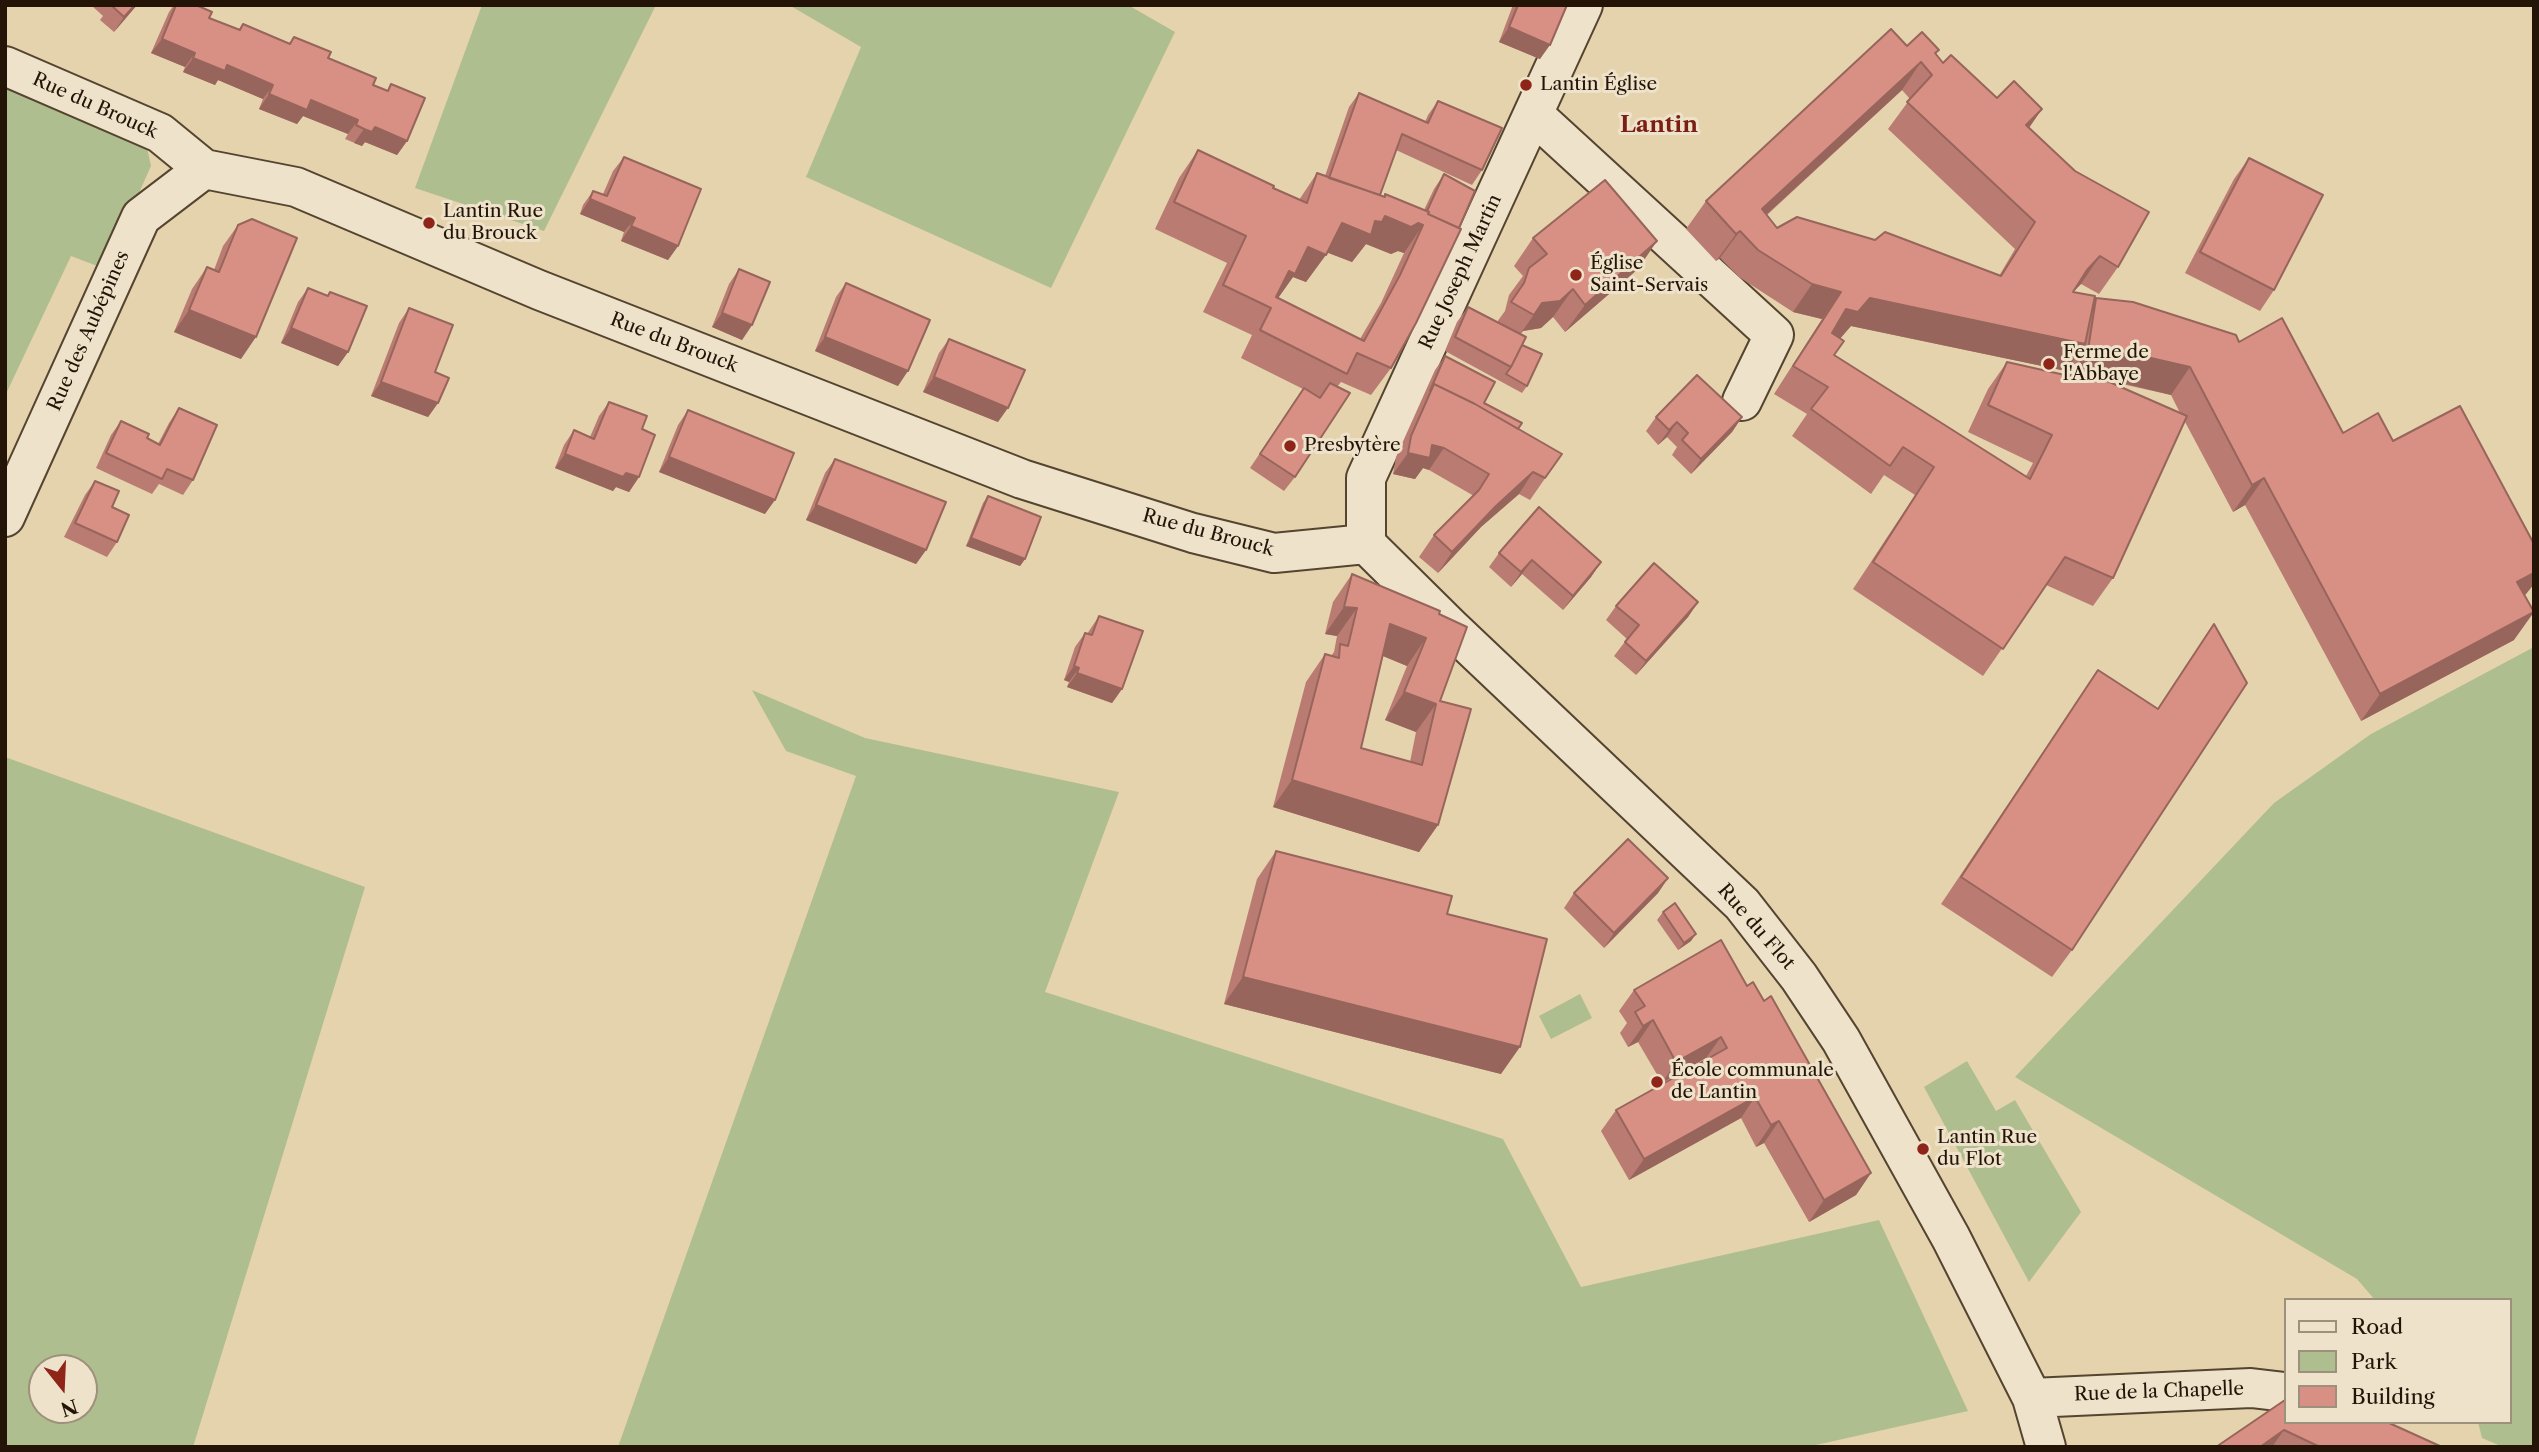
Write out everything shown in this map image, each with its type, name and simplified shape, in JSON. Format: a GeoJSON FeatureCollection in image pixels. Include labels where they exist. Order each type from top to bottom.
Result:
{"type":"FeatureCollection","features":[{"type":"Feature","properties":{"kind":"street","name":"Rue Joseph Martin"},"geometry":{"type":"LineString","coordinates":[[1366,544],[1366,478],[1533,114],[1578,7]]}},
{"type":"Feature","properties":{"kind":"street","name":"Rue du Brouck"},"geometry":{"type":"LineString","coordinates":[[5,66],[160,133],[204,169],[296,187],[552,295],[1022,479],[1193,533],[1274,553],[1366,544]]}},
{"type":"Feature","properties":{"kind":"street"},"geometry":{"type":"LineString","coordinates":[[1533,114],[1774,335],[1742,401]]}},
{"type":"Feature","properties":{"kind":"street","name":"Rue des Aubépines"},"geometry":{"type":"LineString","coordinates":[[5,517],[141,217],[204,169]]}},
{"type":"Feature","properties":{"kind":"street","name":"Rue du Flot"},"geometry":{"type":"LineString","coordinates":[[1366,544],[1742,904],[1799,977],[1841,1040],[1951,1238],[2032,1398],[2046,1447]]}},
{"type":"Feature","properties":{"kind":"street","name":"Rue de la Chapelle"},"geometry":{"type":"LineString","coordinates":[[2032,1398],[2251,1388],[2284,1392]]}},
{"type":"Feature","properties":{"kind":"green space"},"geometry":{"type":"Polygon","coordinates":[[[482,5],[656,5],[544,231],[415,188],[482,5]]]}},
{"type":"Feature","properties":{"kind":"green space"},"geometry":{"type":"Polygon","coordinates":[[[789,5],[1128,5],[1175,32],[1051,288],[806,177],[861,47],[789,5]]]}},
{"type":"Feature","properties":{"kind":"green space"},"geometry":{"type":"Polygon","coordinates":[[[5,81],[147,148],[151,166],[105,269],[71,256],[5,396],[5,81]]]}},
{"type":"Feature","properties":{"kind":"green space"},"geometry":{"type":"Polygon","coordinates":[[[2534,647],[2534,1447],[2503,1447],[2482,1438],[2478,1424],[2511,1424],[2511,1298],[2373,1298],[2357,1279],[2015,1077],[2274,803],[2371,734],[2534,647]]]}},
{"type":"Feature","properties":{"kind":"green space"},"geometry":{"type":"Polygon","coordinates":[[[752,690],[865,738],[1119,792],[1045,992],[1503,1139],[1581,1287],[1879,1220],[1968,1411],[1807,1447],[618,1447],[856,776],[786,751],[752,690]]]}},
{"type":"Feature","properties":{"kind":"green space"},"geometry":{"type":"Polygon","coordinates":[[[5,757],[365,887],[193,1447],[5,1447],[5,757]]]}},
{"type":"Feature","properties":{"kind":"green space"},"geometry":{"type":"Polygon","coordinates":[[[1580,994],[1592,1018],[1551,1039],[1539,1016],[1580,994]]]}},
{"type":"Feature","properties":{"kind":"green space"},"geometry":{"type":"Polygon","coordinates":[[[1967,1061],[1996,1111],[2015,1100],[2081,1212],[2029,1282],[1924,1087],[1967,1061]]]}},
{"type":"Feature","properties":{"kind":"building"},"geometry":{"type":"Polygon","coordinates":[[[111,5],[135,5],[124,17],[111,5]]]}},
{"type":"Feature","properties":{"kind":"building"},"geometry":{"type":"Polygon","coordinates":[[[176,5],[196,5],[212,12],[209,18],[240,30],[243,24],[290,44],[294,37],[331,52],[328,58],[376,78],[373,85],[388,91],[391,84],[425,98],[407,141],[375,127],[372,132],[364,129],[356,125],[358,120],[311,100],[307,110],[269,94],[273,85],[227,65],[225,71],[193,58],[195,53],[162,39],[176,5]]]}},
{"type":"Feature","properties":{"kind":"building"},"geometry":{"type":"Polygon","coordinates":[[[1518,5],[1567,5],[1550,45],[1509,27],[1518,5]]]}},
{"type":"Feature","properties":{"kind":"building","name":"Ferme de l'Abbaye"},"geometry":{"type":"Polygon","coordinates":[[[1891,29],[1907,46],[1922,32],[1939,50],[1935,53],[1943,63],[1951,55],[1997,98],[2014,81],[2042,109],[2026,125],[2075,171],[2149,212],[2118,267],[2100,256],[2073,292],[2095,296],[2085,344],[1870,298],[1858,312],[1846,309],[1832,333],[1844,341],[1834,355],[2030,479],[2052,435],[1988,405],[2007,362],[2078,378],[2082,370],[2187,416],[2113,578],[2065,557],[2003,649],[1873,562],[1934,467],[1903,447],[1890,466],[1811,409],[1828,387],[1793,366],[1841,292],[1812,284],[1758,250],[1740,231],[1736,234],[1706,201],[1891,29]],[[1921,62],[1762,209],[1777,228],[1797,217],[1875,240],[1885,232],[2001,276],[2035,222],[1907,102],[1932,75],[1921,62]]]}},
{"type":"Feature","properties":{"kind":"building"},"geometry":{"type":"Polygon","coordinates":[[[1359,93],[1428,123],[1438,101],[1502,128],[1482,170],[1402,134],[1380,195],[1329,178],[1359,93]]]}},
{"type":"Feature","properties":{"kind":"building"},"geometry":{"type":"Polygon","coordinates":[[[1198,150],[1307,203],[1317,173],[1385,197],[1385,194],[1461,229],[1391,368],[1357,353],[1347,374],[1260,330],[1271,308],[1223,285],[1246,236],[1174,202],[1198,150]],[[1385,216],[1382,222],[1375,221],[1371,235],[1342,223],[1326,255],[1308,247],[1295,274],[1289,271],[1276,297],[1364,341],[1400,275],[1423,225],[1418,223],[1411,227],[1385,216]]]}},
{"type":"Feature","properties":{"kind":"building"},"geometry":{"type":"Polygon","coordinates":[[[624,157],[701,189],[678,246],[631,226],[635,218],[590,199],[593,191],[607,196],[624,157]]]}},
{"type":"Feature","properties":{"kind":"building"},"geometry":{"type":"Polygon","coordinates":[[[2249,158],[2323,195],[2274,290],[2200,252],[2249,158]]]}},
{"type":"Feature","properties":{"kind":"building"},"geometry":{"type":"Polygon","coordinates":[[[1444,174],[1475,191],[1459,228],[1428,214],[1427,211],[1444,174]]]}},
{"type":"Feature","properties":{"kind":"building","name":"Église Saint-Servais"},"geometry":{"type":"Polygon","coordinates":[[[1605,180],[1657,241],[1585,305],[1573,289],[1560,301],[1542,303],[1534,315],[1511,302],[1524,283],[1529,268],[1547,254],[1533,238],[1605,180]]]}},
{"type":"Feature","properties":{"kind":"building"},"geometry":{"type":"Polygon","coordinates":[[[252,219],[297,238],[256,337],[189,310],[207,267],[219,272],[238,225],[252,219]]]}},
{"type":"Feature","properties":{"kind":"building"},"geometry":{"type":"Polygon","coordinates":[[[739,269],[770,282],[752,325],[722,313],[739,269]]]}},
{"type":"Feature","properties":{"kind":"building"},"geometry":{"type":"Polygon","coordinates":[[[846,283],[930,320],[908,371],[825,337],[846,283]]]}},
{"type":"Feature","properties":{"kind":"building"},"geometry":{"type":"Polygon","coordinates":[[[308,288],[328,296],[330,292],[367,306],[348,352],[291,328],[308,288]]]}},
{"type":"Feature","properties":{"kind":"building"},"geometry":{"type":"Polygon","coordinates":[[[2096,298],[2133,302],[2236,335],[2239,342],[2282,318],[2343,433],[2378,413],[2393,441],[2460,406],[2534,544],[2534,573],[2517,582],[2534,612],[2380,694],[2264,478],[2252,485],[2190,367],[2129,353],[2088,350],[2096,298]]]}},
{"type":"Feature","properties":{"kind":"building"},"geometry":{"type":"Polygon","coordinates":[[[1468,307],[1526,337],[1511,367],[1455,337],[1468,307]]]}},
{"type":"Feature","properties":{"kind":"building"},"geometry":{"type":"Polygon","coordinates":[[[409,308],[453,325],[435,372],[449,378],[438,403],[381,382],[409,308]]]}},
{"type":"Feature","properties":{"kind":"building"},"geometry":{"type":"Polygon","coordinates":[[[949,339],[1025,370],[1008,408],[934,377],[949,339]]]}},
{"type":"Feature","properties":{"kind":"building"},"geometry":{"type":"Polygon","coordinates":[[[1522,345],[1542,354],[1527,386],[1506,374],[1522,345]]]}},
{"type":"Feature","properties":{"kind":"building"},"geometry":{"type":"Polygon","coordinates":[[[1445,356],[1495,382],[1484,403],[1522,423],[1518,429],[1434,384],[1430,391],[1445,356]]]}},
{"type":"Feature","properties":{"kind":"building"},"geometry":{"type":"Polygon","coordinates":[[[1697,375],[1742,417],[1701,459],[1682,440],[1688,433],[1677,422],[1669,430],[1656,417],[1697,375]]]}},
{"type":"Feature","properties":{"kind":"building","name":"Presbytère"},"geometry":{"type":"Polygon","coordinates":[[[1330,383],[1350,393],[1295,477],[1260,454],[1304,388],[1320,398],[1330,383]]]}},
{"type":"Feature","properties":{"kind":"building"},"geometry":{"type":"Polygon","coordinates":[[[1434,384],[1475,404],[1562,454],[1545,478],[1533,472],[1452,552],[1434,535],[1479,490],[1489,474],[1444,448],[1432,445],[1430,458],[1408,453],[1411,436],[1434,384]]]}},
{"type":"Feature","properties":{"kind":"building"},"geometry":{"type":"Polygon","coordinates":[[[609,402],[647,416],[642,429],[655,435],[639,477],[626,473],[623,477],[565,454],[574,430],[594,439],[609,402]]]}},
{"type":"Feature","properties":{"kind":"building"},"geometry":{"type":"Polygon","coordinates":[[[179,408],[217,425],[193,480],[167,469],[162,479],[106,453],[121,421],[149,434],[147,438],[160,445],[179,408]]]}},
{"type":"Feature","properties":{"kind":"building"},"geometry":{"type":"Polygon","coordinates":[[[688,410],[794,453],[775,500],[669,457],[688,410]]]}},
{"type":"Feature","properties":{"kind":"building"},"geometry":{"type":"Polygon","coordinates":[[[835,459],[946,502],[926,550],[816,505],[835,459]]]}},
{"type":"Feature","properties":{"kind":"building"},"geometry":{"type":"Polygon","coordinates":[[[95,481],[119,491],[112,507],[129,515],[117,542],[75,523],[95,481]]]}},
{"type":"Feature","properties":{"kind":"building"},"geometry":{"type":"Polygon","coordinates":[[[988,496],[1041,517],[1025,559],[971,538],[988,496]]]}},
{"type":"Feature","properties":{"kind":"building"},"geometry":{"type":"Polygon","coordinates":[[[1539,507],[1601,562],[1573,596],[1532,560],[1521,572],[1499,553],[1539,507]]]}},
{"type":"Feature","properties":{"kind":"building"},"geometry":{"type":"Polygon","coordinates":[[[1654,563],[1698,602],[1646,661],[1625,642],[1639,625],[1616,606],[1654,563]]]}},
{"type":"Feature","properties":{"kind":"building"},"geometry":{"type":"Polygon","coordinates":[[[1352,574],[1440,611],[1439,614],[1467,627],[1440,701],[1471,709],[1438,825],[1292,780],[1325,654],[1339,658],[1340,644],[1348,646],[1357,608],[1344,607],[1352,574]],[[1390,624],[1361,748],[1422,765],[1436,704],[1404,692],[1426,638],[1390,624]]]}},
{"type":"Feature","properties":{"kind":"building"},"geometry":{"type":"Polygon","coordinates":[[[1099,616],[1143,631],[1122,689],[1077,673],[1079,668],[1074,666],[1085,633],[1092,635],[1099,616]]]}},
{"type":"Feature","properties":{"kind":"building"},"geometry":{"type":"Polygon","coordinates":[[[2214,624],[2247,683],[2072,950],[1961,877],[2098,670],[2158,709],[2214,624]]]}},
{"type":"Feature","properties":{"kind":"building"},"geometry":{"type":"Polygon","coordinates":[[[1628,839],[1668,878],[1614,933],[1574,893],[1628,839]]]}},
{"type":"Feature","properties":{"kind":"building"},"geometry":{"type":"Polygon","coordinates":[[[1276,851],[1452,896],[1447,914],[1547,939],[1520,1047],[1243,977],[1276,851]]]}},
{"type":"Feature","properties":{"kind":"building"},"geometry":{"type":"Polygon","coordinates":[[[1675,903],[1696,934],[1684,943],[1663,912],[1675,903]]]}},
{"type":"Feature","properties":{"kind":"building"},"geometry":{"type":"Polygon","coordinates":[[[1721,940],[1747,986],[1753,982],[1764,1001],[1771,996],[1871,1173],[1824,1200],[1779,1121],[1771,1125],[1755,1097],[1644,1159],[1616,1110],[1727,1048],[1721,1037],[1676,1062],[1653,1020],[1643,1026],[1635,1012],[1645,1006],[1634,990],[1721,940]]]}},
{"type":"Feature","properties":{"kind":"building"},"geometry":{"type":"Polygon","coordinates":[[[2284,1401],[2284,1424],[2391,1424],[2442,1447],[2320,1447],[2284,1430],[2260,1447],[2216,1447],[2284,1401]]]}},
{"type":"Feature","properties":{"kind":"place","name":"Lantin Église"},"geometry":{"type":"Point","coordinates":[1526,85]}},
{"type":"Feature","properties":{"kind":"place","name":"Lantin Rue du Brouck"},"geometry":{"type":"Point","coordinates":[429,223]}},
{"type":"Feature","properties":{"kind":"place","name":"Église Saint-Servais"},"geometry":{"type":"Point","coordinates":[1576,275]}},
{"type":"Feature","properties":{"kind":"place","name":"Ferme de l'Abbaye"},"geometry":{"type":"Point","coordinates":[2049,364]}},
{"type":"Feature","properties":{"kind":"place","name":"Presbytère"},"geometry":{"type":"Point","coordinates":[1290,446]}},
{"type":"Feature","properties":{"kind":"place","name":"École communale de Lantin"},"geometry":{"type":"Point","coordinates":[1657,1082]}},
{"type":"Feature","properties":{"kind":"place","name":"Lantin Rue du Flot"},"geometry":{"type":"Point","coordinates":[1923,1149]}},
{"type":"Feature","properties":{"kind":"district","name":"Lantin"},"geometry":{"type":"Point","coordinates":[1659,125]}}]}
